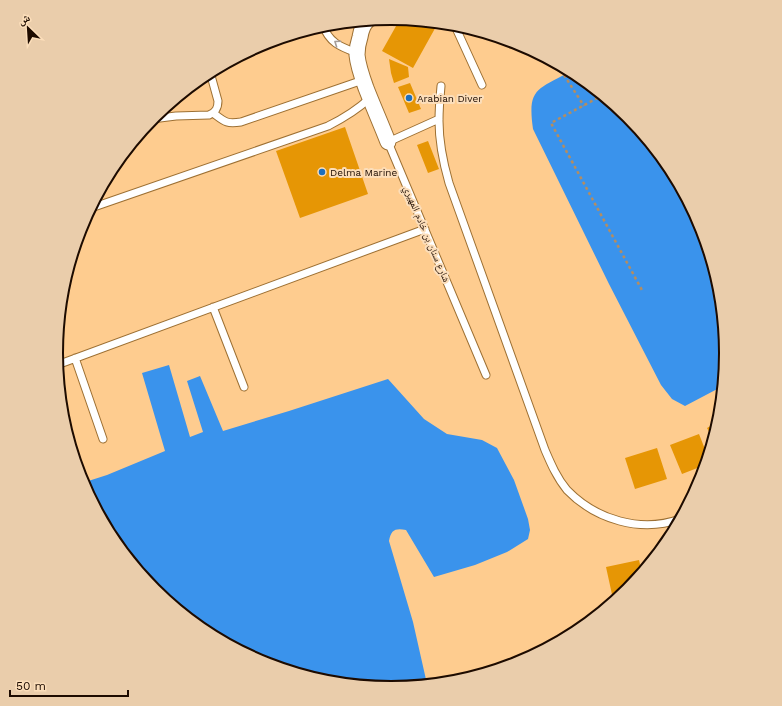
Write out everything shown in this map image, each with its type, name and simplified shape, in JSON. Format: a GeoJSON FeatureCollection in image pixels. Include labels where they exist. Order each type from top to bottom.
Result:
{"type":"FeatureCollection","features":[{"type":"Feature","properties":{"kind":"street","name":"شارع سنان بن خادم المهيري"},"geometry":{"type":"LineString","coordinates":[[363,27],[360,33],[357,54],[358,64],[388,142]]}},
{"type":"Feature","properties":{"kind":"lane"},"geometry":{"type":"LineString","coordinates":[[326,31],[335,43],[357,54]]}},
{"type":"Feature","properties":{"kind":"lane"},"geometry":{"type":"LineString","coordinates":[[456,31],[482,84]]}},
{"type":"Feature","properties":{"kind":"lane"},"geometry":{"type":"LineString","coordinates":[[163,118],[209,115],[214,113],[217,110],[218,101],[212,78]]}},
{"type":"Feature","properties":{"kind":"lane"},"geometry":{"type":"LineString","coordinates":[[214,113],[228,123],[241,122],[363,80]]}},
{"type":"Feature","properties":{"kind":"lane"},"geometry":{"type":"LineString","coordinates":[[441,86],[439,119],[441,151],[449,183],[542,442],[554,471],[567,489],[584,505],[604,516],[626,523],[648,525],[672,522]]}},
{"type":"Feature","properties":{"kind":"lane"},"geometry":{"type":"LineString","coordinates":[[98,205],[328,126],[342,119],[370,98]]}},
{"type":"Feature","properties":{"kind":"lane"},"geometry":{"type":"LineString","coordinates":[[388,142],[439,119]]}},
{"type":"Feature","properties":{"kind":"lane","name":"شارع سنان بن خادم المهيري"},"geometry":{"type":"LineString","coordinates":[[388,142],[486,375]]}},
{"type":"Feature","properties":{"kind":"lane"},"geometry":{"type":"LineString","coordinates":[[63,362],[425,229]]}},
{"type":"Feature","properties":{"kind":"lane"},"geometry":{"type":"LineString","coordinates":[[213,307],[244,388]]}},
{"type":"Feature","properties":{"kind":"lane"},"geometry":{"type":"LineString","coordinates":[[75,358],[102,439]]}},
{"type":"Feature","properties":{"kind":"path"},"geometry":{"type":"LineString","coordinates":[[564,75],[584,106]]}},
{"type":"Feature","properties":{"kind":"path"},"geometry":{"type":"LineString","coordinates":[[597,98],[551,123],[643,292]]}},
{"type":"Feature","properties":{"kind":"water"},"geometry":{"type":"Polygon","coordinates":[[[564,75],[607,106],[638,137],[664,171],[694,227],[702,248],[713,289],[718,332],[718,374],[717,389],[685,406],[672,399],[661,385],[609,284],[533,129],[532,105],[537,91],[564,75]]]}},
{"type":"Feature","properties":{"kind":"water"},"geometry":{"type":"Polygon","coordinates":[[[169,365],[190,437],[203,432],[187,381],[200,376],[223,431],[388,379],[424,419],[447,434],[482,440],[497,448],[514,480],[528,519],[530,530],[528,539],[507,552],[475,565],[434,577],[406,530],[399,529],[392,532],[389,541],[413,622],[426,679],[391,681],[348,678],[306,670],[265,656],[209,626],[175,600],[159,585],[144,569],[118,535],[89,481],[107,475],[165,451],[142,373],[169,365]]]}},
{"type":"Feature","properties":{"kind":"building"},"geometry":{"type":"Polygon","coordinates":[[[396,25],[435,28],[413,68],[382,51],[396,25]]]}},
{"type":"Feature","properties":{"kind":"building"},"geometry":{"type":"Polygon","coordinates":[[[389,59],[408,67],[409,77],[394,83],[389,59]]]}},
{"type":"Feature","properties":{"kind":"building","name":"Arabian Diver"},"geometry":{"type":"Polygon","coordinates":[[[410,83],[421,109],[409,113],[398,87],[410,83]]]}},
{"type":"Feature","properties":{"kind":"building","name":"Delma Marine"},"geometry":{"type":"Polygon","coordinates":[[[345,127],[368,194],[300,218],[276,151],[345,127]]]}},
{"type":"Feature","properties":{"kind":"building"},"geometry":{"type":"Polygon","coordinates":[[[428,141],[439,169],[428,173],[417,145],[428,141]]]}},
{"type":"Feature","properties":{"kind":"building"},"geometry":{"type":"Polygon","coordinates":[[[711,426],[709,432],[707,428],[711,426]]]}},
{"type":"Feature","properties":{"kind":"building"},"geometry":{"type":"Polygon","coordinates":[[[699,434],[705,449],[698,468],[682,474],[670,445],[699,434]]]}},
{"type":"Feature","properties":{"kind":"building"},"geometry":{"type":"Polygon","coordinates":[[[657,448],[667,479],[635,489],[625,458],[657,448]]]}},
{"type":"Feature","properties":{"kind":"building"},"geometry":{"type":"Polygon","coordinates":[[[639,560],[640,566],[612,595],[606,567],[639,560]]]}},
{"type":"Feature","properties":{"kind":"place","name":"Arabian Diver"},"geometry":{"type":"Point","coordinates":[409,98]}},
{"type":"Feature","properties":{"kind":"place","name":"Delma Marine"},"geometry":{"type":"Point","coordinates":[322,172]}}]}
